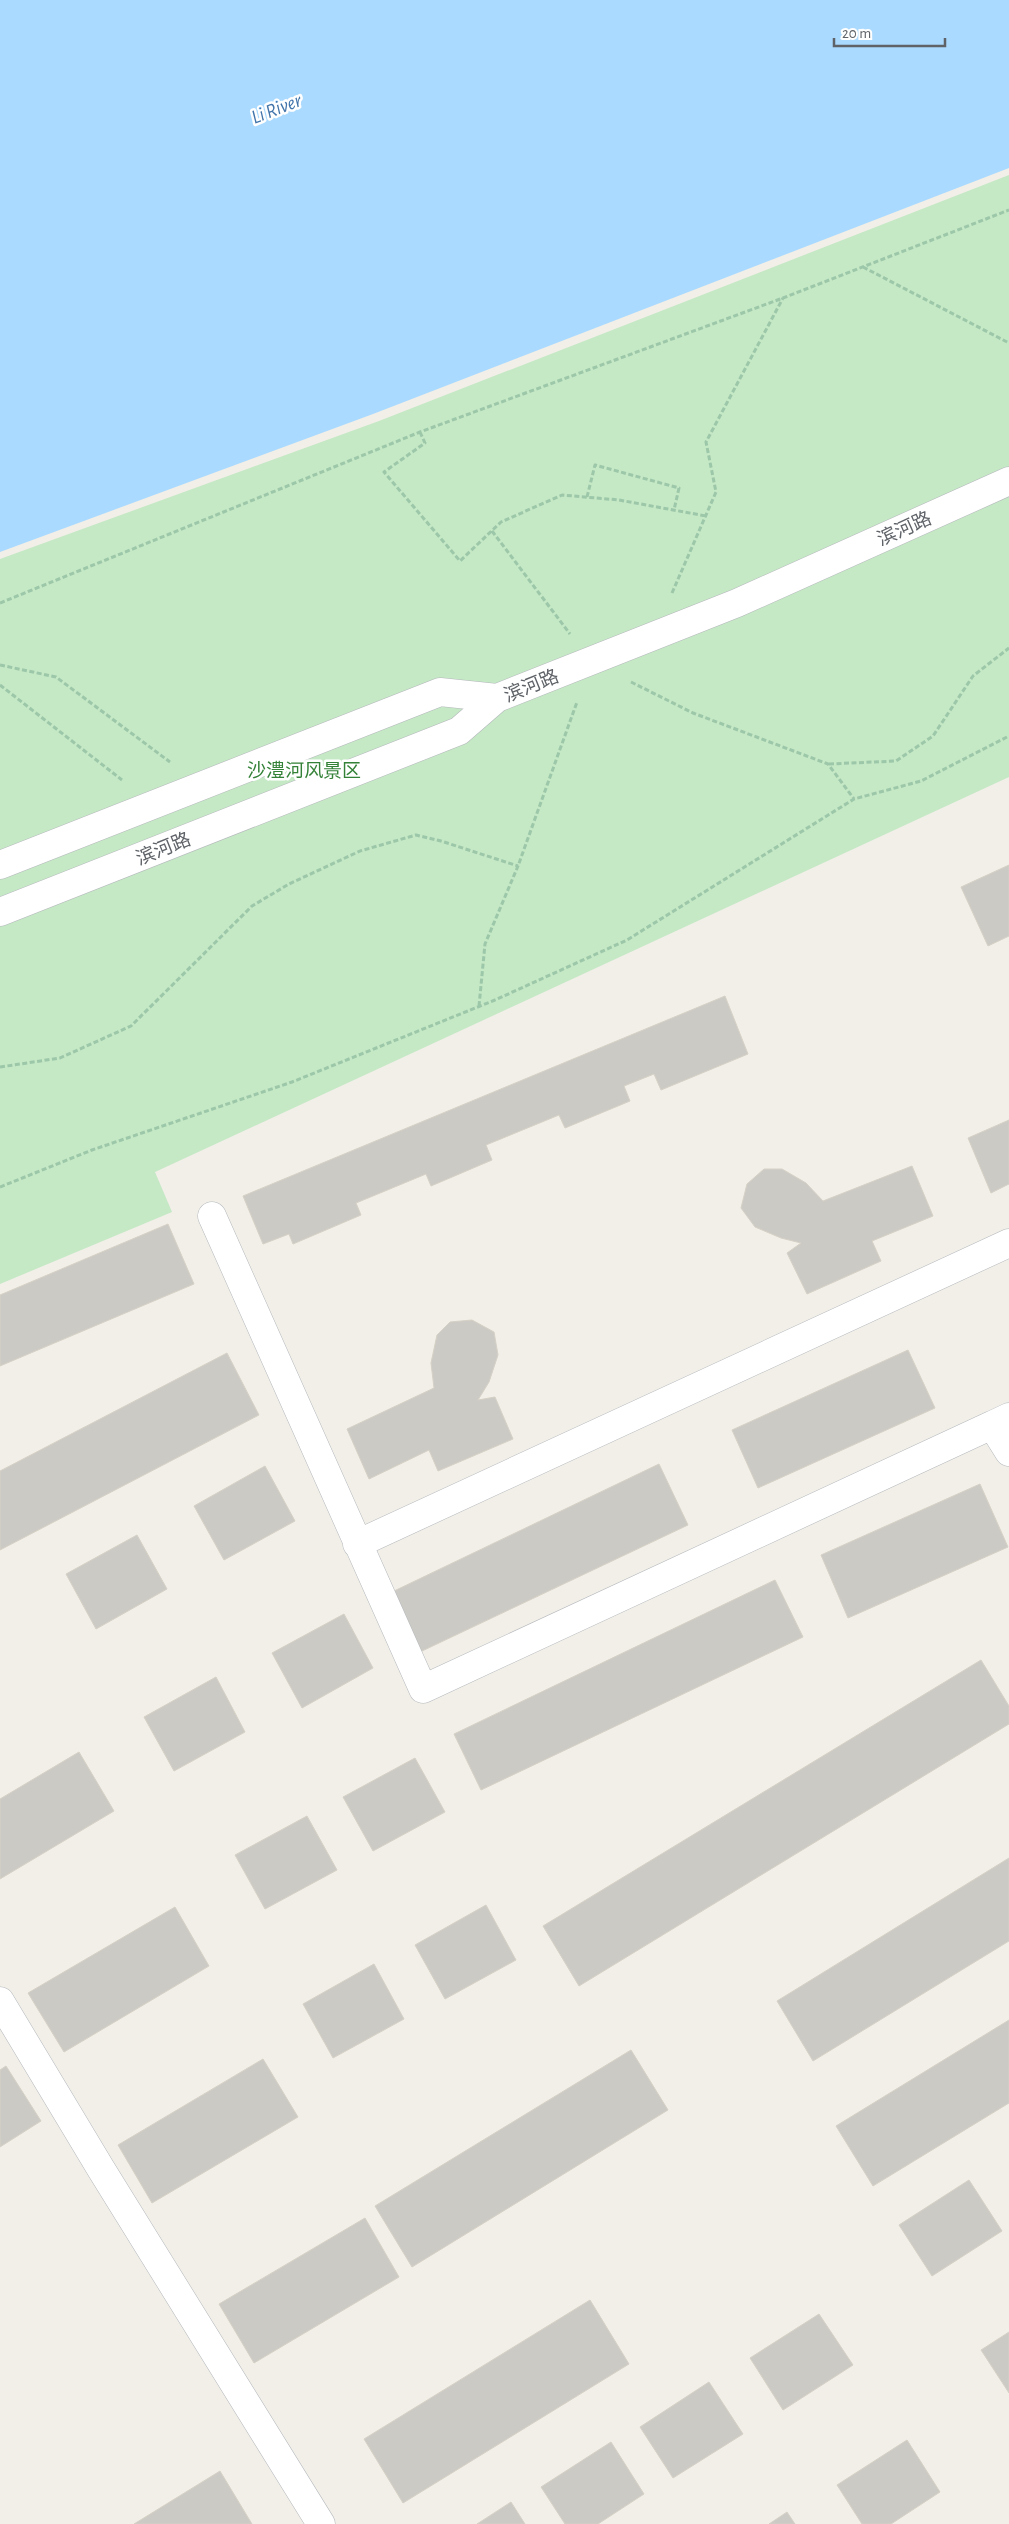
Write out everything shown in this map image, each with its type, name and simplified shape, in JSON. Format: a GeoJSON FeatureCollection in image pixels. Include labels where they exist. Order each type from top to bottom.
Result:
{"type":"FeatureCollection","features":[{"type":"Feature","properties":{"kind":"street","name":"滨河路"},"geometry":{"type":"LineString","coordinates":[[0,912],[459,731],[497,698],[737,603],[1009,481]]}},
{"type":"Feature","properties":{"kind":"street"},"geometry":{"type":"LineString","coordinates":[[0,865],[440,692],[497,698]]}},
{"type":"Feature","properties":{"kind":"street"},"geometry":{"type":"LineString","coordinates":[[153,805],[168,846]]}},
{"type":"Feature","properties":{"kind":"street"},"geometry":{"type":"LineString","coordinates":[[212,1216],[423,1689],[1001,1421],[1009,1452]]}},
{"type":"Feature","properties":{"kind":"street"},"geometry":{"type":"LineString","coordinates":[[357,1544],[1009,1243]]}},
{"type":"Feature","properties":{"kind":"street"},"geometry":{"type":"LineString","coordinates":[[0,2001],[101,2169],[321,2524]]}},
{"type":"Feature","properties":{"kind":"path"},"geometry":{"type":"LineString","coordinates":[[0,603],[420,432],[783,298],[1009,210]]}},
{"type":"Feature","properties":{"kind":"path"},"geometry":{"type":"LineString","coordinates":[[862,267],[1009,343]]}},
{"type":"Feature","properties":{"kind":"path"},"geometry":{"type":"LineString","coordinates":[[652,637],[716,492],[706,442],[783,298]]}},
{"type":"Feature","properties":{"kind":"path"},"geometry":{"type":"LineString","coordinates":[[420,432],[424,443],[384,472],[460,561],[501,522],[562,495],[619,500],[706,516]]}},
{"type":"Feature","properties":{"kind":"path"},"geometry":{"type":"LineString","coordinates":[[587,497],[595,466],[679,488],[674,510]]}},
{"type":"Feature","properties":{"kind":"path"},"geometry":{"type":"LineString","coordinates":[[492,531],[591,662],[693,713],[828,764],[896,761],[933,736],[973,676],[1009,648]]}},
{"type":"Feature","properties":{"kind":"path"},"geometry":{"type":"LineString","coordinates":[[479,1006],[485,944],[518,866],[591,662]]}},
{"type":"Feature","properties":{"kind":"path"},"geometry":{"type":"LineString","coordinates":[[0,665],[56,677],[203,786]]}},
{"type":"Feature","properties":{"kind":"path"},"geometry":{"type":"LineString","coordinates":[[0,685],[153,805]]}},
{"type":"Feature","properties":{"kind":"path"},"geometry":{"type":"LineString","coordinates":[[0,1186],[92,1150],[292,1082],[479,1006],[627,940],[854,799],[921,781],[1009,736]]}},
{"type":"Feature","properties":{"kind":"path"},"geometry":{"type":"LineString","coordinates":[[828,764],[854,799]]}},
{"type":"Feature","properties":{"kind":"path"},"geometry":{"type":"LineString","coordinates":[[0,1068],[60,1058],[131,1026],[252,906],[289,884],[360,851],[416,835],[441,840],[518,866]]}},
{"type":"Feature","properties":{"kind":"green space","name":"沙澧河风景区"},"geometry":{"type":"Polygon","coordinates":[[[1009,175],[1009,777],[155,1172],[172,1212],[0,1284],[0,559],[379,421],[1009,175]]]}},
{"type":"Feature","properties":{"kind":"water","name":"Li River"},"geometry":{"type":"Polygon","coordinates":[[[0,0],[1009,0],[1009,168],[373,414],[0,552],[0,0]]]}},
{"type":"Feature","properties":{"kind":"building"},"geometry":{"type":"Polygon","coordinates":[[[1009,865],[1009,936],[988,946],[961,887],[1009,865]]]}},
{"type":"Feature","properties":{"kind":"building"},"geometry":{"type":"Polygon","coordinates":[[[725,996],[748,1054],[661,1090],[654,1074],[624,1086],[630,1101],[565,1128],[559,1115],[486,1145],[492,1160],[431,1186],[426,1174],[356,1203],[361,1215],[293,1244],[289,1234],[263,1244],[243,1196],[725,996]]]}},
{"type":"Feature","properties":{"kind":"building"},"geometry":{"type":"Polygon","coordinates":[[[1009,1120],[1009,1184],[991,1193],[968,1138],[1009,1120]]]}},
{"type":"Feature","properties":{"kind":"building"},"geometry":{"type":"Polygon","coordinates":[[[912,1166],[933,1216],[872,1241],[881,1261],[807,1294],[787,1253],[801,1243],[781,1238],[755,1227],[741,1208],[747,1184],[764,1169],[782,1169],[806,1183],[823,1201],[912,1166]]]}},
{"type":"Feature","properties":{"kind":"building"},"geometry":{"type":"Polygon","coordinates":[[[168,1224],[194,1284],[0,1366],[0,1295],[168,1224]]]}},
{"type":"Feature","properties":{"kind":"building"},"geometry":{"type":"Polygon","coordinates":[[[472,1320],[494,1332],[498,1355],[489,1382],[478,1400],[495,1397],[513,1439],[438,1471],[429,1450],[369,1479],[347,1429],[434,1388],[431,1363],[437,1335],[450,1322],[472,1320]]]}},
{"type":"Feature","properties":{"kind":"building"},"geometry":{"type":"Polygon","coordinates":[[[908,1350],[935,1408],[758,1488],[732,1430],[908,1350]]]}},
{"type":"Feature","properties":{"kind":"building"},"geometry":{"type":"Polygon","coordinates":[[[227,1353],[259,1415],[0,1550],[0,1471],[227,1353]]]}},
{"type":"Feature","properties":{"kind":"building"},"geometry":{"type":"Polygon","coordinates":[[[659,1464],[688,1525],[420,1652],[392,1592],[659,1464]]]}},
{"type":"Feature","properties":{"kind":"building"},"geometry":{"type":"Polygon","coordinates":[[[265,1466],[295,1521],[224,1560],[194,1506],[265,1466]]]}},
{"type":"Feature","properties":{"kind":"building"},"geometry":{"type":"Polygon","coordinates":[[[980,1484],[1008,1547],[848,1618],[821,1555],[980,1484]]]}},
{"type":"Feature","properties":{"kind":"building"},"geometry":{"type":"Polygon","coordinates":[[[137,1535],[167,1589],[96,1629],[66,1574],[137,1535]]]}},
{"type":"Feature","properties":{"kind":"building"},"geometry":{"type":"Polygon","coordinates":[[[775,1580],[803,1637],[481,1790],[454,1734],[775,1580]]]}},
{"type":"Feature","properties":{"kind":"building"},"geometry":{"type":"Polygon","coordinates":[[[344,1614],[373,1668],[302,1708],[272,1653],[344,1614]]]}},
{"type":"Feature","properties":{"kind":"building"},"geometry":{"type":"Polygon","coordinates":[[[981,1660],[1009,1706],[1009,1724],[579,1986],[543,1926],[981,1660]]]}},
{"type":"Feature","properties":{"kind":"building"},"geometry":{"type":"Polygon","coordinates":[[[216,1677],[245,1732],[174,1771],[144,1717],[216,1677]]]}},
{"type":"Feature","properties":{"kind":"building"},"geometry":{"type":"Polygon","coordinates":[[[79,1752],[114,1811],[0,1879],[0,1799],[79,1752]]]}},
{"type":"Feature","properties":{"kind":"building"},"geometry":{"type":"Polygon","coordinates":[[[415,1758],[445,1812],[373,1851],[343,1797],[415,1758]]]}},
{"type":"Feature","properties":{"kind":"building"},"geometry":{"type":"Polygon","coordinates":[[[307,1816],[337,1870],[265,1909],[235,1855],[307,1816]]]}},
{"type":"Feature","properties":{"kind":"building"},"geometry":{"type":"Polygon","coordinates":[[[1009,1858],[1009,1941],[813,2061],[777,2001],[1009,1858]]]}},
{"type":"Feature","properties":{"kind":"building"},"geometry":{"type":"Polygon","coordinates":[[[486,1905],[516,1960],[445,1999],[415,1945],[486,1905]]]}},
{"type":"Feature","properties":{"kind":"building"},"geometry":{"type":"Polygon","coordinates":[[[175,1907],[209,1966],[64,2052],[28,1993],[175,1907]]]}},
{"type":"Feature","properties":{"kind":"building"},"geometry":{"type":"Polygon","coordinates":[[[374,1964],[404,2019],[333,2058],[303,2004],[374,1964]]]}},
{"type":"Feature","properties":{"kind":"building"},"geometry":{"type":"Polygon","coordinates":[[[1009,2020],[1009,2103],[873,2186],[836,2126],[1009,2020]]]}},
{"type":"Feature","properties":{"kind":"building"},"geometry":{"type":"Polygon","coordinates":[[[631,2050],[668,2110],[412,2267],[375,2206],[631,2050]]]}},
{"type":"Feature","properties":{"kind":"building"},"geometry":{"type":"Polygon","coordinates":[[[263,2059],[298,2117],[152,2203],[118,2145],[263,2059]]]}},
{"type":"Feature","properties":{"kind":"building"},"geometry":{"type":"Polygon","coordinates":[[[6,2066],[41,2121],[0,2147],[0,2070],[6,2066]]]}},
{"type":"Feature","properties":{"kind":"building"},"geometry":{"type":"Polygon","coordinates":[[[969,2180],[1002,2231],[932,2276],[899,2225],[969,2180]]]}},
{"type":"Feature","properties":{"kind":"building"},"geometry":{"type":"Polygon","coordinates":[[[365,2218],[399,2277],[254,2363],[219,2304],[365,2218]]]}},
{"type":"Feature","properties":{"kind":"building"},"geometry":{"type":"Polygon","coordinates":[[[590,2300],[629,2364],[403,2503],[364,2439],[590,2300]]]}},
{"type":"Feature","properties":{"kind":"building"},"geometry":{"type":"Polygon","coordinates":[[[819,2314],[853,2365],[783,2410],[750,2358],[819,2314]]]}},
{"type":"Feature","properties":{"kind":"building"},"geometry":{"type":"Polygon","coordinates":[[[1009,2332],[1009,2393],[981,2350],[1009,2332]]]}},
{"type":"Feature","properties":{"kind":"building"},"geometry":{"type":"Polygon","coordinates":[[[709,2382],[743,2434],[673,2478],[640,2427],[709,2382]]]}},
{"type":"Feature","properties":{"kind":"building"},"geometry":{"type":"Polygon","coordinates":[[[907,2440],[940,2492],[891,2524],[862,2524],[837,2485],[907,2440]]]}},
{"type":"Feature","properties":{"kind":"building"},"geometry":{"type":"Polygon","coordinates":[[[611,2442],[644,2494],[598,2524],[565,2524],[541,2487],[611,2442]]]}},
{"type":"Feature","properties":{"kind":"building"},"geometry":{"type":"Polygon","coordinates":[[[220,2471],[252,2524],[134,2524],[220,2471]]]}},
{"type":"Feature","properties":{"kind":"building"},"geometry":{"type":"Polygon","coordinates":[[[511,2502],[525,2524],[477,2524],[511,2502]]]}},
{"type":"Feature","properties":{"kind":"building"},"geometry":{"type":"Polygon","coordinates":[[[787,2512],[795,2524],[769,2524],[787,2512]]]}}]}
